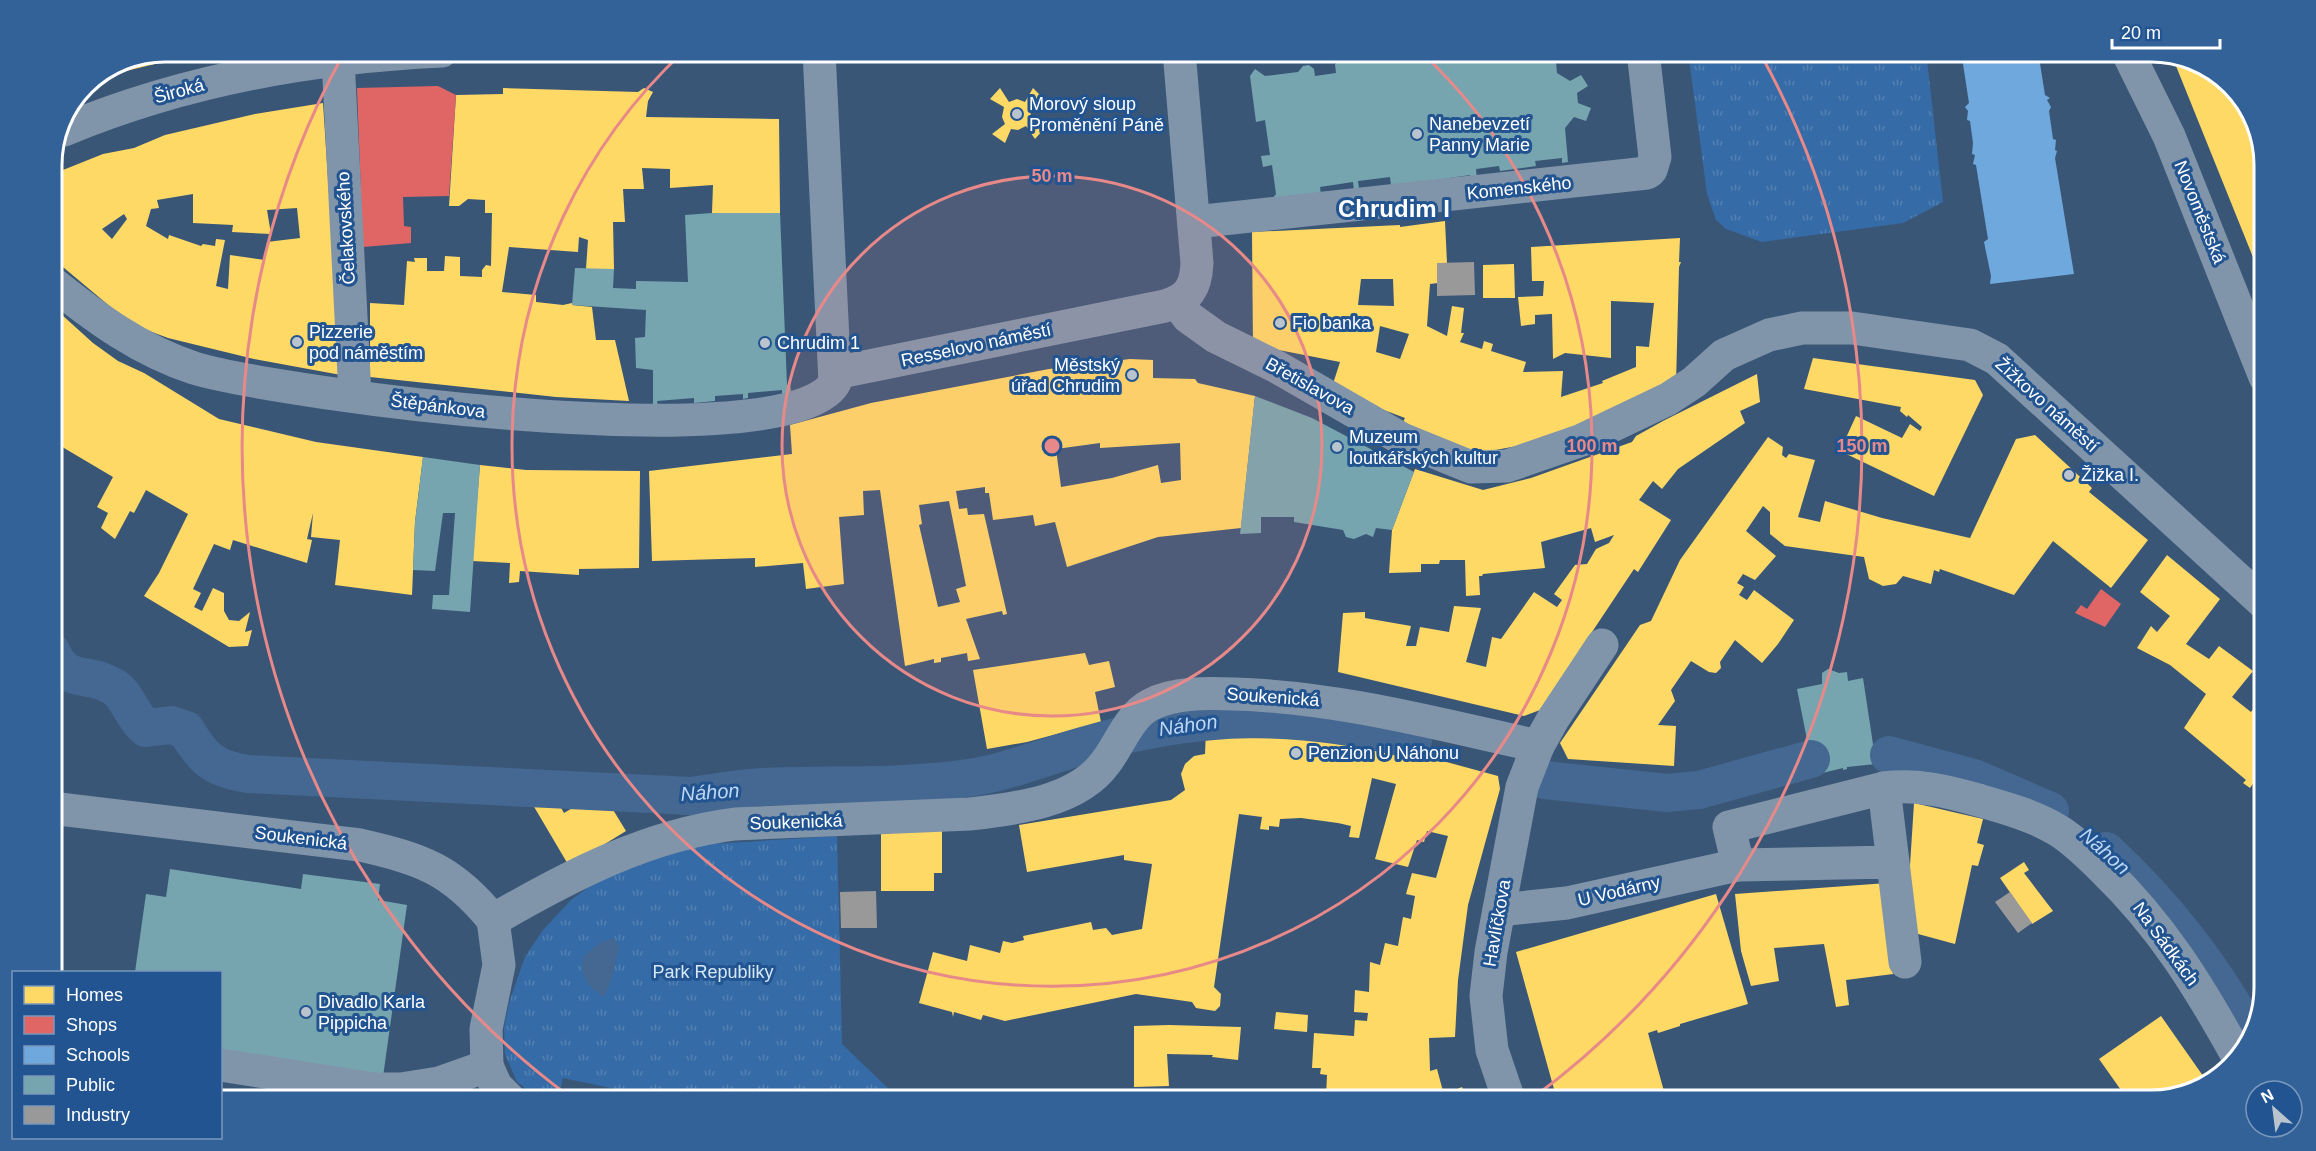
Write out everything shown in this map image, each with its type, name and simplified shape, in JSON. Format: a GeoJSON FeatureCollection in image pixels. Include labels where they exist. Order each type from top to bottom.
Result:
{"type":"FeatureCollection","features":[{"type":"Feature","properties":{"kind":"street","name":"Široká"},"geometry":{"type":"LineString","coordinates":[[69,128],[169,93],[316,62]]}},
{"type":"Feature","properties":{"kind":"street","name":"Čelakovského"},"geometry":{"type":"LineString","coordinates":[[338,62],[355,396]]}},
{"type":"Feature","properties":{"kind":"street"},"geometry":{"type":"LineString","coordinates":[[820,62],[836,373]]}},
{"type":"Feature","properties":{"kind":"street"},"geometry":{"type":"LineString","coordinates":[[1177,303],[1187,296],[1194,285],[1197,263],[1180,62]]}},
{"type":"Feature","properties":{"kind":"street","name":"Komenského"},"geometry":{"type":"LineString","coordinates":[[1195,222],[1647,173],[1651,170],[1655,157],[1644,62]]}},
{"type":"Feature","properties":{"kind":"street","name":"Novoměstská"},"geometry":{"type":"LineString","coordinates":[[2132,62],[2254,320]]}},
{"type":"Feature","properties":{"kind":"street","name":"Štěpánkova"},"geometry":{"type":"LineString","coordinates":[[62,291],[96,318],[128,339],[159,355],[236,379],[355,396],[534,417],[644,421],[737,415],[799,406],[814,401],[831,390],[836,373]]}},
{"type":"Feature","properties":{"kind":"street","name":"Resselovo náměstí"},"geometry":{"type":"LineString","coordinates":[[836,373],[1177,303]]}},
{"type":"Feature","properties":{"kind":"street","name":"Břetislavova"},"geometry":{"type":"LineString","coordinates":[[1177,303],[1188,317],[1216,337],[1277,367],[1402,439],[1471,467],[1507,466],[1540,457],[1636,415],[1684,389]]}},
{"type":"Feature","properties":{"kind":"street","name":"Žižkovo náměstí"},"geometry":{"type":"LineString","coordinates":[[1684,389],[1724,355],[1745,344],[1769,335],[1802,328],[1839,328],[1970,345],[1997,359],[2254,594]]}},
{"type":"Feature","properties":{"kind":"street","name":"Havlíčkova"},"geometry":{"type":"LineString","coordinates":[[1506,1090],[1492,1050],[1487,1015],[1488,973],[1530,765],[1553,718],[1602,645]]}},
{"type":"Feature","properties":{"kind":"street","name":"Soukenická"},"geometry":{"type":"LineString","coordinates":[[62,809],[360,845],[406,855],[433,866],[470,892],[493,920],[597,864],[670,836],[735,824],[776,824],[1002,810],[1076,788],[1094,776],[1106,763],[1137,715],[1149,705],[1171,698],[1218,693],[1253,694],[1350,704],[1530,765]]}},
{"type":"Feature","properties":{"kind":"street"},"geometry":{"type":"LineString","coordinates":[[1738,866],[1729,827],[1898,787],[1893,862],[1905,962]]}},
{"type":"Feature","properties":{"kind":"street","name":"Na Sádkách"},"geometry":{"type":"LineString","coordinates":[[1898,787],[1950,792],[2033,818],[2060,831],[2131,896],[2164,935],[2233,1049]]}},
{"type":"Feature","properties":{"kind":"street","name":"U Vodárny"},"geometry":{"type":"LineString","coordinates":[[1499,910],[1567,903],[1738,866],[1893,862]]}},
{"type":"Feature","properties":{"kind":"street"},"geometry":{"type":"LineString","coordinates":[[493,920],[499,965],[486,1029],[487,1066],[500,1090]]}},
{"type":"Feature","properties":{"kind":"street"},"geometry":{"type":"LineString","coordinates":[[222,1065],[374,1089],[401,1089],[439,1083],[487,1066]]}},
{"type":"Feature","properties":{"kind":"green space"},"geometry":{"type":"Polygon","coordinates":[[[1689,62],[1927,62],[1943,202],[1903,223],[1762,242],[1726,229],[1716,220],[1707,194],[1689,62]]]}},
{"type":"Feature","properties":{"kind":"green space","name":"Park Republiky"},"geometry":{"type":"Polygon","coordinates":[[[837,836],[842,1044],[890,1090],[620,1090],[563,1078],[560,1090],[528,1090],[517,1082],[505,1054],[504,1028],[509,1003],[525,957],[543,930],[571,900],[607,874],[695,845],[837,836]]]}},
{"type":"Feature","properties":{"kind":"shaded area"},"geometry":{"type":"Polygon","coordinates":[[[614,938],[619,946],[612,978],[604,997],[586,981],[582,964],[583,957],[601,942],[614,938]]]}},
{"type":"Feature","properties":{"kind":"building: Homes"},"geometry":{"type":"Polygon","coordinates":[[[163,62],[111,77],[144,63],[163,62]]]}},
{"type":"Feature","properties":{"kind":"building: Homes"},"geometry":{"type":"Polygon","coordinates":[[[2175,64],[2197,72],[2219,87],[2237,107],[2249,131],[2254,158],[2254,260],[2175,64]]]}},
{"type":"Feature","properties":{"kind":"building: Homes"},"geometry":{"type":"Polygon","coordinates":[[[503,88],[638,92],[644,88],[653,92],[648,101],[646,117],[779,119],[780,213],[712,213],[713,185],[670,188],[670,169],[642,168],[644,189],[623,189],[625,222],[613,222],[614,269],[586,269],[588,240],[579,237],[578,252],[509,247],[502,292],[536,295],[536,302],[563,305],[572,303],[572,305],[592,307],[596,340],[615,340],[629,401],[556,397],[370,377],[370,303],[404,305],[407,261],[415,262],[414,258],[427,258],[427,271],[444,271],[445,256],[460,257],[460,276],[482,277],[482,270],[486,265],[491,266],[492,213],[485,213],[485,200],[468,199],[459,206],[449,206],[456,95],[503,94],[503,88]]]}},
{"type":"Feature","properties":{"kind":"building: Homes"},"geometry":{"type":"Polygon","coordinates":[[[1000,88],[1009,102],[1017,99],[1025,102],[1033,88],[1043,98],[1031,107],[1030,123],[1043,130],[1035,139],[1026,126],[1018,130],[1011,129],[1005,143],[992,134],[1005,124],[1002,117],[1004,107],[990,99],[1000,88]]]}},
{"type":"Feature","properties":{"kind":"building: Homes"},"geometry":{"type":"Polygon","coordinates":[[[323,103],[341,375],[254,359],[168,338],[131,324],[62,266],[62,170],[103,154],[134,148],[165,135],[255,114],[323,103]],[[193,194],[157,200],[159,208],[151,209],[146,226],[168,239],[169,235],[201,246],[203,244],[215,246],[216,239],[225,240],[216,286],[228,289],[230,255],[265,260],[267,242],[300,238],[297,208],[267,210],[271,234],[232,232],[233,225],[193,223],[193,194]],[[124,214],[102,229],[112,239],[127,219],[124,214]]]}},
{"type":"Feature","properties":{"kind":"building: Homes"},"geometry":{"type":"Polygon","coordinates":[[[1445,221],[1447,263],[1437,263],[1438,283],[1430,284],[1427,326],[1447,336],[1452,306],[1464,308],[1461,333],[1464,333],[1460,342],[1482,349],[1484,341],[1493,344],[1491,351],[1526,362],[1523,372],[1563,371],[1561,397],[1603,383],[1602,381],[1636,367],[1636,346],[1649,347],[1654,303],[1611,301],[1611,358],[1565,353],[1553,359],[1552,314],[1535,315],[1535,324],[1521,326],[1518,297],[1543,296],[1544,281],[1532,281],[1531,247],[1680,238],[1676,384],[1558,438],[1485,452],[1482,459],[1402,424],[1405,418],[1331,390],[1340,362],[1253,345],[1252,232],[1400,225],[1400,227],[1445,221]],[[1361,279],[1358,305],[1394,306],[1393,279],[1361,279]],[[1380,326],[1376,352],[1400,359],[1409,334],[1380,326]]]}},
{"type":"Feature","properties":{"kind":"building: Homes"},"geometry":{"type":"Polygon","coordinates":[[[1514,264],[1515,298],[1483,298],[1483,265],[1514,264]]]}},
{"type":"Feature","properties":{"kind":"building: Homes"},"geometry":{"type":"Polygon","coordinates":[[[62,315],[93,343],[118,361],[144,373],[219,419],[316,442],[423,457],[415,522],[412,595],[335,585],[340,540],[311,537],[313,513],[307,539],[312,540],[307,563],[233,540],[230,550],[214,544],[193,589],[201,593],[194,607],[202,611],[213,588],[224,593],[224,611],[229,620],[239,621],[250,612],[245,632],[252,630],[248,646],[229,647],[144,596],[159,573],[188,514],[146,490],[134,513],[130,511],[115,539],[101,528],[108,513],[97,507],[113,477],[62,446],[62,315]]]}},
{"type":"Feature","properties":{"kind":"building: Homes"},"geometry":{"type":"Polygon","coordinates":[[[1813,358],[1975,380],[1983,395],[1934,496],[1840,451],[1856,416],[1902,438],[1910,424],[1920,431],[1922,427],[1900,411],[1901,407],[1804,389],[1813,358]]]}},
{"type":"Feature","properties":{"kind":"building: Homes"},"geometry":{"type":"Polygon","coordinates":[[[1130,359],[1153,360],[1153,378],[1195,379],[1198,383],[1255,396],[1241,528],[1158,537],[1067,567],[1055,522],[1035,526],[1033,515],[993,520],[989,493],[985,493],[985,487],[956,491],[959,509],[967,508],[968,515],[984,514],[1007,614],[1003,615],[1002,611],[966,619],[980,659],[968,661],[967,653],[941,658],[941,662],[934,663],[934,659],[905,666],[880,490],[863,491],[864,515],[839,517],[844,584],[806,589],[803,563],[755,567],[755,558],[652,561],[649,471],[792,454],[790,425],[871,403],[1049,369],[1130,359]],[[1100,443],[1056,449],[1061,487],[1112,478],[1158,465],[1161,483],[1181,480],[1180,443],[1100,448],[1100,443]],[[949,501],[919,505],[922,524],[919,525],[938,607],[960,602],[956,589],[966,586],[949,501]]]}},
{"type":"Feature","properties":{"kind":"building: Homes"},"geometry":{"type":"Polygon","coordinates":[[[1757,374],[1760,402],[1740,411],[1745,423],[1678,469],[1662,489],[1653,481],[1639,500],[1671,520],[1638,572],[1634,569],[1540,710],[1524,716],[1338,672],[1343,613],[1365,612],[1365,618],[1411,626],[1406,646],[1416,646],[1420,627],[1449,632],[1454,606],[1481,608],[1466,662],[1486,667],[1492,637],[1501,639],[1534,592],[1557,607],[1562,600],[1554,594],[1575,565],[1587,564],[1596,549],[1609,543],[1614,535],[1595,542],[1591,528],[1541,542],[1545,568],[1483,574],[1479,576],[1480,595],[1466,596],[1465,560],[1440,560],[1439,564],[1421,564],[1421,572],[1389,573],[1392,530],[1415,469],[1483,490],[1531,478],[1632,442],[1636,436],[1663,421],[1757,374]]]}},
{"type":"Feature","properties":{"kind":"building: Homes"},"geometry":{"type":"Polygon","coordinates":[[[2035,435],[2092,488],[2089,492],[2148,540],[2111,588],[2053,541],[2014,595],[1940,569],[1939,572],[1934,570],[1931,584],[1903,576],[1896,584],[1883,586],[1869,579],[1864,557],[1785,546],[1770,534],[1770,512],[1763,506],[1746,531],[1776,556],[1755,580],[1743,574],[1737,583],[1744,587],[1739,595],[1747,600],[1754,590],[1794,620],[1778,644],[1762,663],[1735,640],[1720,662],[1721,668],[1716,673],[1709,672],[1691,661],[1671,690],[1675,701],[1658,725],[1676,726],[1674,766],[1568,759],[1560,743],[1640,625],[1651,621],[1680,560],[1768,437],[1783,447],[1782,455],[1786,458],[1789,454],[1815,460],[1798,517],[1820,522],[1825,501],[1882,518],[1970,538],[2016,439],[2035,435]]]}},
{"type":"Feature","properties":{"kind":"building: Homes"},"geometry":{"type":"Polygon","coordinates":[[[480,465],[526,470],[640,471],[639,568],[579,569],[579,575],[520,571],[519,582],[509,583],[510,563],[472,561],[480,465]]]}},
{"type":"Feature","properties":{"kind":"building: Homes"},"geometry":{"type":"Polygon","coordinates":[[[2167,555],[2220,599],[2186,644],[2209,659],[2219,646],[2253,671],[2232,697],[2251,712],[2254,708],[2254,782],[2250,788],[2243,783],[2246,780],[2184,728],[2206,694],[2170,665],[2137,648],[2151,626],[2157,632],[2170,616],[2140,592],[2167,555]]]}},
{"type":"Feature","properties":{"kind":"building: Homes"},"geometry":{"type":"Polygon","coordinates":[[[1085,653],[1089,665],[1109,661],[1115,687],[1095,692],[1101,722],[1027,742],[987,749],[973,670],[1085,653]]]}},
{"type":"Feature","properties":{"kind":"building: Homes"},"geometry":{"type":"Polygon","coordinates":[[[1279,730],[1316,733],[1380,744],[1498,776],[1500,789],[1468,905],[1458,980],[1455,1037],[1429,1038],[1430,1071],[1437,1069],[1443,1090],[1326,1090],[1327,1075],[1320,1074],[1321,1068],[1312,1068],[1314,1033],[1354,1036],[1355,1020],[1367,1021],[1368,1013],[1354,1012],[1355,990],[1369,992],[1370,962],[1380,965],[1385,943],[1398,946],[1403,917],[1411,919],[1415,896],[1406,894],[1412,873],[1436,878],[1448,836],[1427,831],[1424,842],[1417,840],[1408,867],[1375,859],[1396,784],[1372,778],[1359,838],[1349,837],[1351,826],[1301,818],[1280,819],[1279,827],[1269,826],[1269,830],[1260,829],[1262,817],[1239,814],[1214,987],[1221,994],[1220,1006],[1215,1011],[1196,1008],[1192,1002],[1136,994],[1005,1021],[983,1015],[981,1020],[954,1012],[953,1017],[952,1012],[919,1003],[933,952],[967,961],[970,945],[1000,953],[1003,941],[1012,943],[1024,940],[1023,936],[1091,922],[1093,930],[1106,928],[1112,935],[1142,929],[1152,864],[1124,860],[1124,855],[1027,872],[1019,825],[1171,800],[1185,790],[1181,774],[1185,764],[1194,756],[1205,754],[1206,731],[1278,735],[1279,730]]]}},
{"type":"Feature","properties":{"kind":"building: Homes"},"geometry":{"type":"Polygon","coordinates":[[[604,795],[626,831],[569,866],[533,805],[529,806],[527,799],[533,797],[535,803],[555,797],[564,813],[591,797],[604,795]]]}},
{"type":"Feature","properties":{"kind":"building: Homes"},"geometry":{"type":"Polygon","coordinates":[[[1914,803],[1983,819],[1977,843],[1984,845],[1978,866],[1972,865],[1955,944],[1907,931],[1906,928],[1914,803]]]}},
{"type":"Feature","properties":{"kind":"building: Homes"},"geometry":{"type":"Polygon","coordinates":[[[942,830],[942,873],[934,873],[934,891],[881,891],[881,833],[942,830]]]}},
{"type":"Feature","properties":{"kind":"building: Homes"},"geometry":{"type":"Polygon","coordinates":[[[2024,862],[2029,870],[2024,873],[2053,911],[2032,924],[2000,878],[2024,862]]]}},
{"type":"Feature","properties":{"kind":"building: Homes"},"geometry":{"type":"Polygon","coordinates":[[[1887,883],[1893,974],[1846,980],[1849,1005],[1836,1007],[1824,944],[1774,948],[1779,981],[1751,986],[1741,951],[1735,894],[1887,883]]]}},
{"type":"Feature","properties":{"kind":"building: Homes"},"geometry":{"type":"Polygon","coordinates":[[[1716,894],[1748,1004],[1680,1024],[1680,1026],[1658,1033],[1657,1030],[1648,1033],[1664,1090],[1554,1090],[1516,952],[1716,894]]]}},
{"type":"Feature","properties":{"kind":"building: Homes"},"geometry":{"type":"Polygon","coordinates":[[[1276,1012],[1308,1015],[1307,1032],[1274,1029],[1276,1012]]]}},
{"type":"Feature","properties":{"kind":"building: Homes"},"geometry":{"type":"Polygon","coordinates":[[[2161,1016],[2203,1076],[2191,1082],[2165,1089],[2121,1090],[2099,1059],[2161,1016]]]}},
{"type":"Feature","properties":{"kind":"building: Homes"},"geometry":{"type":"Polygon","coordinates":[[[1134,1026],[1241,1027],[1238,1060],[1212,1057],[1213,1055],[1167,1054],[1169,1086],[1134,1087],[1134,1026]]]}},
{"type":"Feature","properties":{"kind":"building: Shops"},"geometry":{"type":"Polygon","coordinates":[[[438,86],[456,95],[449,196],[403,197],[404,226],[411,227],[411,243],[363,247],[357,88],[438,86]]]}},
{"type":"Feature","properties":{"kind":"building: Shops"},"geometry":{"type":"Polygon","coordinates":[[[2101,589],[2121,604],[2105,627],[2075,613],[2081,605],[2087,609],[2101,589]]]}},
{"type":"Feature","properties":{"kind":"building: Schools"},"geometry":{"type":"Polygon","coordinates":[[[1963,62],[2040,62],[2045,95],[2050,98],[2047,100],[2051,107],[2049,111],[2057,151],[2055,158],[2074,274],[1990,284],[1991,276],[1984,242],[1988,239],[1976,165],[1973,164],[1975,155],[1972,154],[1970,121],[1967,120],[1968,111],[1965,107],[1969,103],[1963,62]]]}},
{"type":"Feature","properties":{"kind":"building: Public","name":"Nanebevzetí Panny Marie"},"geometry":{"type":"Polygon","coordinates":[[[1339,62],[1556,62],[1557,73],[1570,81],[1581,75],[1588,86],[1577,93],[1578,103],[1591,108],[1586,121],[1574,117],[1565,128],[1568,162],[1562,163],[1562,158],[1535,161],[1536,166],[1500,171],[1499,166],[1476,169],[1477,180],[1471,181],[1470,175],[1436,180],[1392,193],[1390,177],[1358,181],[1359,189],[1354,190],[1353,182],[1320,187],[1322,202],[1268,204],[1276,194],[1272,165],[1263,167],[1261,156],[1270,155],[1265,120],[1256,122],[1250,76],[1255,69],[1265,76],[1298,72],[1303,66],[1309,65],[1314,69],[1315,76],[1336,73],[1335,64],[1339,62]]]}},
{"type":"Feature","properties":{"kind":"building: Public"},"geometry":{"type":"Polygon","coordinates":[[[780,213],[787,385],[790,385],[791,390],[788,395],[782,395],[782,390],[748,393],[748,398],[743,399],[743,394],[715,396],[715,401],[694,403],[694,398],[657,401],[658,406],[653,406],[653,370],[636,368],[635,338],[645,337],[646,310],[572,305],[575,268],[614,269],[613,288],[636,289],[636,281],[688,282],[685,215],[780,213]]]}},
{"type":"Feature","properties":{"kind":"building: Public"},"geometry":{"type":"Polygon","coordinates":[[[1255,396],[1312,418],[1414,472],[1392,530],[1376,528],[1373,537],[1366,534],[1354,539],[1346,537],[1343,530],[1294,522],[1294,517],[1261,517],[1261,533],[1240,534],[1255,396]]]}},
{"type":"Feature","properties":{"kind":"building: Public"},"geometry":{"type":"Polygon","coordinates":[[[423,457],[480,465],[470,612],[432,609],[433,595],[449,595],[455,513],[443,513],[435,571],[413,570],[415,522],[423,457]]]}},
{"type":"Feature","properties":{"kind":"building: Public"},"geometry":{"type":"Polygon","coordinates":[[[1828,669],[1839,673],[1847,672],[1848,681],[1863,678],[1876,764],[1847,767],[1843,770],[1843,768],[1814,775],[1797,689],[1822,684],[1822,673],[1828,669]]]}},
{"type":"Feature","properties":{"kind":"building: Public","name":"Divadlo Karla Pippicha"},"geometry":{"type":"Polygon","coordinates":[[[170,869],[301,889],[303,874],[380,884],[378,900],[407,905],[383,1077],[222,1052],[222,971],[135,971],[146,894],[166,897],[170,869]]]}},
{"type":"Feature","properties":{"kind":"building: Industry"},"geometry":{"type":"Polygon","coordinates":[[[1474,262],[1475,295],[1437,296],[1437,263],[1474,262]]]}},
{"type":"Feature","properties":{"kind":"building: Industry"},"geometry":{"type":"Polygon","coordinates":[[[876,891],[877,928],[841,928],[840,892],[876,891]]]}},
{"type":"Feature","properties":{"kind":"building: Industry"},"geometry":{"type":"Polygon","coordinates":[[[2010,892],[2032,923],[2018,933],[1995,902],[2010,892]]]}},
{"type":"Feature","properties":{"kind":"waterway","name":"Náhon"},"geometry":{"type":"LineString","coordinates":[[62,667],[71,674],[95,679],[114,687],[146,728],[171,725],[186,730],[204,755],[218,766],[248,774],[691,796],[736,789],[891,784],[968,778],[998,772],[1128,734],[1209,721],[1289,720],[1329,724],[1413,740]]}},
{"type":"Feature","properties":{"kind":"waterway","name":"Náhon"},"geometry":{"type":"LineString","coordinates":[[1889,755],[1974,778],[2050,811]]}},
{"type":"Feature","properties":{"kind":"waterway","name":"Náhon"},"geometry":{"type":"LineString","coordinates":[[1545,780],[1667,793],[1699,790],[1811,759]]}},
{"type":"Feature","properties":{"kind":"waterway","name":"Náhon"},"geometry":{"type":"LineString","coordinates":[[2106,851],[2128,872],[2187,939],[2221,987],[2246,1028]]}},
{"type":"Feature","properties":{"kind":"place","name":"Morový sloup Proměnění Páně"},"geometry":{"type":"Point","coordinates":[1017,114]}},
{"type":"Feature","properties":{"kind":"place","name":"Nanebevzetí Panny Marie"},"geometry":{"type":"Point","coordinates":[1417,134]}},
{"type":"Feature","properties":{"kind":"place","name":"Fio banka"},"geometry":{"type":"Point","coordinates":[1280,323]}},
{"type":"Feature","properties":{"kind":"place","name":"Pizzerie pod náměstím"},"geometry":{"type":"Point","coordinates":[297,342]}},
{"type":"Feature","properties":{"kind":"place","name":"Chrudim 1"},"geometry":{"type":"Point","coordinates":[765,343]}},
{"type":"Feature","properties":{"kind":"place","name":"Městský úřad Chrudim"},"geometry":{"type":"Point","coordinates":[1132,375]}},
{"type":"Feature","properties":{"kind":"place","name":"Muzeum loutkářských kultur"},"geometry":{"type":"Point","coordinates":[1337,447]}},
{"type":"Feature","properties":{"kind":"place","name":"Žižka I."},"geometry":{"type":"Point","coordinates":[2069,475]}},
{"type":"Feature","properties":{"kind":"place","name":"Penzion U Náhonu"},"geometry":{"type":"Point","coordinates":[1296,753]}},
{"type":"Feature","properties":{"kind":"place","name":"Divadlo Karla Pippicha"},"geometry":{"type":"Point","coordinates":[306,1012]}},
{"type":"Feature","properties":{"kind":"district","name":"Chrudim I"},"geometry":{"type":"Point","coordinates":[1394,209]}}]}
